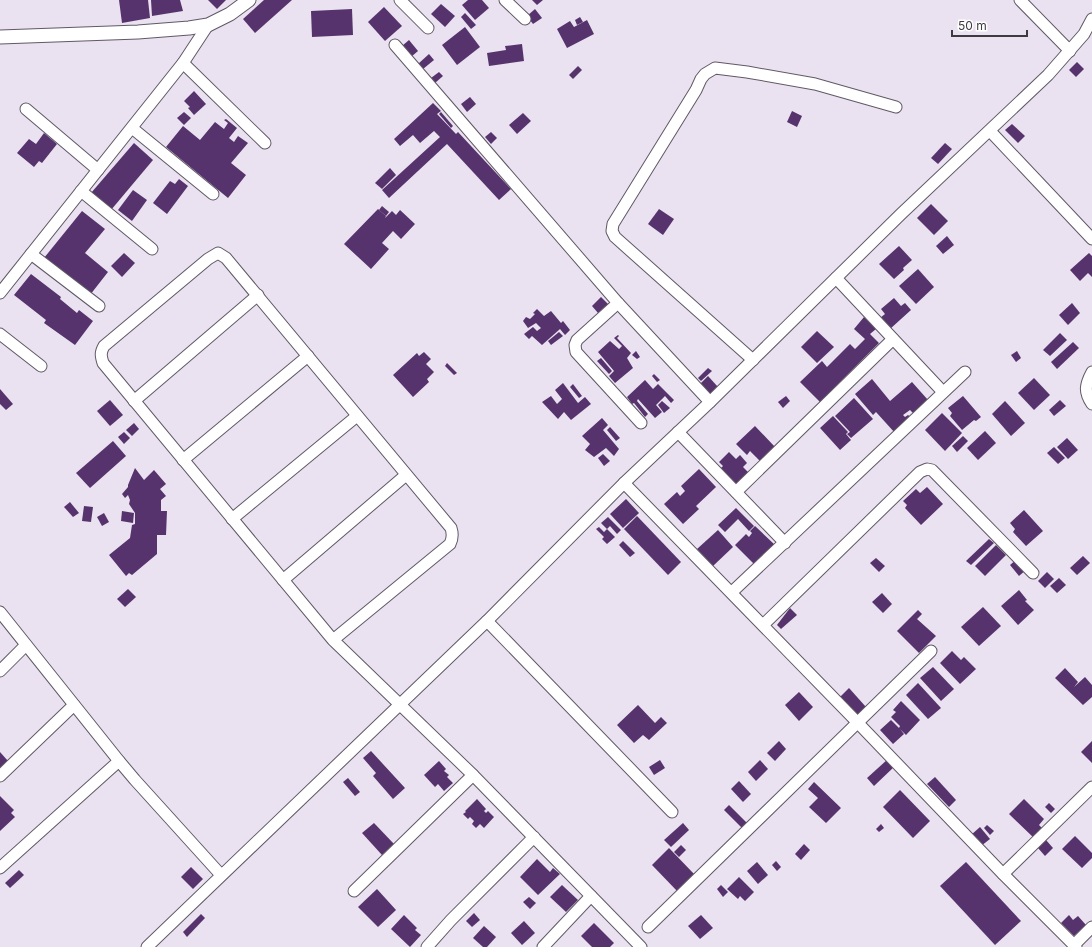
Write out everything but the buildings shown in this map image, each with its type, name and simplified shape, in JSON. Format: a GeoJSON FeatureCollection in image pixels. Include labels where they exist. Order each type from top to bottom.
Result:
{"type":"FeatureCollection","features":[{"type":"Feature","properties":{"kind":"main road"},"geometry":{"type":"LineString","coordinates":[[0,37],[138,32],[189,28],[208,25],[230,14],[249,0]]}},
{"type":"Feature","properties":{"kind":"street"},"geometry":{"type":"LineString","coordinates":[[400,0],[428,28]]}},
{"type":"Feature","properties":{"kind":"street"},"geometry":{"type":"LineString","coordinates":[[505,0],[525,19]]}},
{"type":"Feature","properties":{"kind":"street"},"geometry":{"type":"LineString","coordinates":[[1020,0],[1070,50]]}},
{"type":"Feature","properties":{"kind":"street"},"geometry":{"type":"LineString","coordinates":[[147,947],[488,621],[624,483],[710,402],[902,214],[1048,75],[1084,34],[1092,19]]}},
{"type":"Feature","properties":{"kind":"street"},"geometry":{"type":"LineString","coordinates":[[0,293],[183,63],[208,25]]}},
{"type":"Feature","properties":{"kind":"street"},"geometry":{"type":"LineString","coordinates":[[395,45],[618,303],[710,402]]}},
{"type":"Feature","properties":{"kind":"street"},"geometry":{"type":"LineString","coordinates":[[183,63],[265,143]]}},
{"type":"Feature","properties":{"kind":"street"},"geometry":{"type":"LineString","coordinates":[[752,360],[615,237],[612,231],[613,224],[696,90],[701,79],[710,70],[716,68],[747,72],[815,84],[896,107]]}},
{"type":"Feature","properties":{"kind":"street"},"geometry":{"type":"LineString","coordinates":[[26,109],[98,170]]}},
{"type":"Feature","properties":{"kind":"street"},"geometry":{"type":"LineString","coordinates":[[132,128],[213,194]]}},
{"type":"Feature","properties":{"kind":"street"},"geometry":{"type":"LineString","coordinates":[[990,131],[1092,239]]}},
{"type":"Feature","properties":{"kind":"street"},"geometry":{"type":"LineString","coordinates":[[81,192],[152,249]]}},
{"type":"Feature","properties":{"kind":"street"},"geometry":{"type":"LineString","coordinates":[[333,640],[450,544],[453,533],[451,528],[258,296],[226,258],[218,253],[213,255],[104,346],[101,351],[103,363],[333,640],[472,775],[642,947]]}},
{"type":"Feature","properties":{"kind":"street"},"geometry":{"type":"LineString","coordinates":[[31,254],[99,306]]}},
{"type":"Feature","properties":{"kind":"street"},"geometry":{"type":"LineString","coordinates":[[836,278],[943,392]]}},
{"type":"Feature","properties":{"kind":"street"},"geometry":{"type":"LineString","coordinates":[[134,401],[258,296]]}},
{"type":"Feature","properties":{"kind":"street"},"geometry":{"type":"LineString","coordinates":[[618,303],[577,340],[575,345],[576,352],[641,423]]}},
{"type":"Feature","properties":{"kind":"street"},"geometry":{"type":"LineString","coordinates":[[0,334],[41,366]]}},
{"type":"Feature","properties":{"kind":"street"},"geometry":{"type":"LineString","coordinates":[[736,492],[893,339]]}},
{"type":"Feature","properties":{"kind":"street"},"geometry":{"type":"LineString","coordinates":[[183,460],[308,356]]}},
{"type":"Feature","properties":{"kind":"street"},"geometry":{"type":"LineString","coordinates":[[732,592],[965,372]]}},
{"type":"Feature","properties":{"kind":"street"},"geometry":{"type":"LineString","coordinates":[[1092,372],[1085,390],[1087,397],[1092,404]]}},
{"type":"Feature","properties":{"kind":"street"},"geometry":{"type":"LineString","coordinates":[[232,519],[357,416]]}},
{"type":"Feature","properties":{"kind":"street"},"geometry":{"type":"LineString","coordinates":[[678,432],[785,543]]}},
{"type":"Feature","properties":{"kind":"street"},"geometry":{"type":"LineString","coordinates":[[763,625],[922,470],[927,469],[932,470],[1033,572]]}},
{"type":"Feature","properties":{"kind":"street"},"geometry":{"type":"LineString","coordinates":[[283,580],[406,475]]}},
{"type":"Feature","properties":{"kind":"street"},"geometry":{"type":"LineString","coordinates":[[624,483],[732,592],[1003,874],[1075,946],[1092,927]]}},
{"type":"Feature","properties":{"kind":"street"},"geometry":{"type":"LineString","coordinates":[[0,612],[135,780],[222,875]]}},
{"type":"Feature","properties":{"kind":"street"},"geometry":{"type":"LineString","coordinates":[[488,621],[672,812]]}},
{"type":"Feature","properties":{"kind":"street"},"geometry":{"type":"LineString","coordinates":[[0,671],[26,645]]}},
{"type":"Feature","properties":{"kind":"street"},"geometry":{"type":"LineString","coordinates":[[648,927],[931,651]]}},
{"type":"Feature","properties":{"kind":"street"},"geometry":{"type":"LineString","coordinates":[[0,776],[74,705]]}},
{"type":"Feature","properties":{"kind":"street"},"geometry":{"type":"LineString","coordinates":[[0,868],[119,761]]}},
{"type":"Feature","properties":{"kind":"street"},"geometry":{"type":"LineString","coordinates":[[354,891],[472,775]]}},
{"type":"Feature","properties":{"kind":"street"},"geometry":{"type":"LineString","coordinates":[[1003,874],[1092,787]]}},
{"type":"Feature","properties":{"kind":"street"},"geometry":{"type":"LineString","coordinates":[[428,947],[451,920],[534,837]]}},
{"type":"Feature","properties":{"kind":"street"},"geometry":{"type":"LineString","coordinates":[[543,947],[591,896]]}}]}
